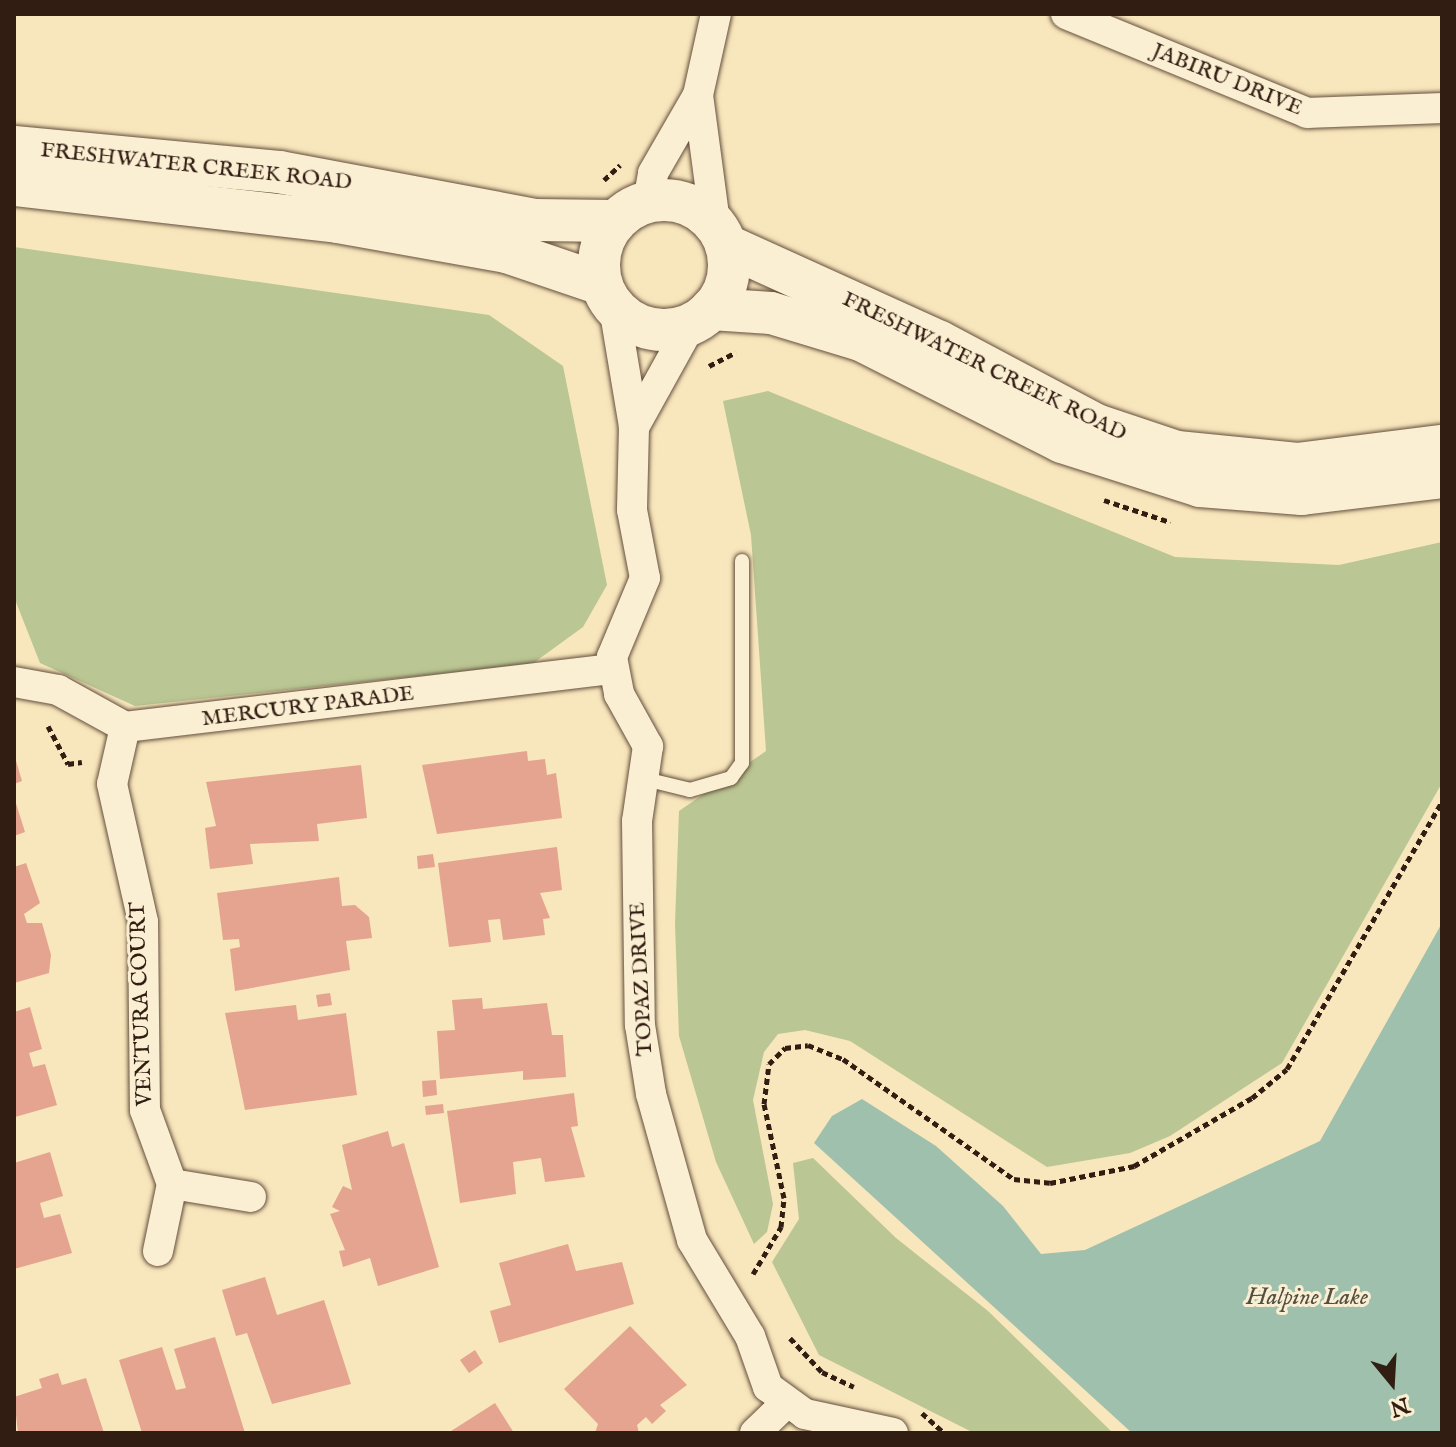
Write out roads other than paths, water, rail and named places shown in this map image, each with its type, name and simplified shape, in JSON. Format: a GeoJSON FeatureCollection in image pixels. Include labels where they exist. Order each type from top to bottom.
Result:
{"type":"FeatureCollection","features":[{"type":"Feature","properties":{"kind":"main road","name":"FRESHWATER CREEK ROAD"},"geometry":{"type":"LineString","coordinates":[[14,147],[279,172],[535,220],[632,211]]}},
{"type":"Feature","properties":{"kind":"main road","name":"FRESHWATER CREEK ROAD"},"geometry":{"type":"LineString","coordinates":[[14,185],[338,222],[507,252],[608,295]]}},
{"type":"Feature","properties":{"kind":"main road"},"geometry":{"type":"LineString","coordinates":[[684,203],[720,234],[727,279],[701,316],[650,328],[608,295],[601,251],[632,211],[684,203]]}},
{"type":"Feature","properties":{"kind":"main road","name":"FRESHWATER CREEK ROAD"},"geometry":{"type":"LineString","coordinates":[[720,234],[940,342],[1096,425],[1177,452],[1297,464],[1442,446]]}},
{"type":"Feature","properties":{"kind":"main road","name":"FRESHWATER CREEK ROAD"},"geometry":{"type":"LineString","coordinates":[[701,316],[771,313],[861,340],[1062,442],[1186,483],[1271,494],[1442,477]]}},
{"type":"Feature","properties":{"kind":"street"},"geometry":{"type":"LineString","coordinates":[[632,211],[698,95],[716,14]]}},
{"type":"Feature","properties":{"kind":"street","name":"JABIRU DRIVE"},"geometry":{"type":"LineString","coordinates":[[1066,14],[1307,113],[1442,108]]}},
{"type":"Feature","properties":{"kind":"street"},"geometry":{"type":"LineString","coordinates":[[698,95],[720,234]]}},
{"type":"Feature","properties":{"kind":"street"},"geometry":{"type":"LineString","coordinates":[[608,295],[634,427],[632,510],[645,578],[613,648],[613,669]]}},
{"type":"Feature","properties":{"kind":"street"},"geometry":{"type":"LineString","coordinates":[[634,427],[701,316]]}},
{"type":"Feature","properties":{"kind":"street","name":"MERCURY PARADE"},"geometry":{"type":"LineString","coordinates":[[125,727],[613,669]]}},
{"type":"Feature","properties":{"kind":"street","name":"TOPAZ DRIVE"},"geometry":{"type":"LineString","coordinates":[[613,669],[645,736],[645,779],[637,821],[644,1057],[692,1240],[784,1405]]}},
{"type":"Feature","properties":{"kind":"street"},"geometry":{"type":"LineString","coordinates":[[14,682],[58,690],[125,727]]}},
{"type":"Feature","properties":{"kind":"street","name":"VENTURA COURT"},"geometry":{"type":"LineString","coordinates":[[125,727],[112,784],[143,922],[145,1110],[172,1184]]}},
{"type":"Feature","properties":{"kind":"street"},"geometry":{"type":"LineString","coordinates":[[158,1251],[172,1184],[251,1197]]}},
{"type":"Feature","properties":{"kind":"street"},"geometry":{"type":"LineString","coordinates":[[755,1433],[784,1405],[893,1433]]}},
{"type":"Feature","properties":{"kind":"lane"},"geometry":{"type":"LineString","coordinates":[[645,779],[690,790],[712,786],[742,763],[742,561]]}},
{"type":"Feature","properties":{"kind":"water","name":"Halpine Lake"},"geometry":{"type":"Polygon","coordinates":[[[1442,923],[1442,1433],[1132,1433],[814,1143],[832,1116],[862,1099],[936,1146],[1003,1206],[1041,1254],[1085,1250],[1320,1141],[1442,923]]]}}]}
